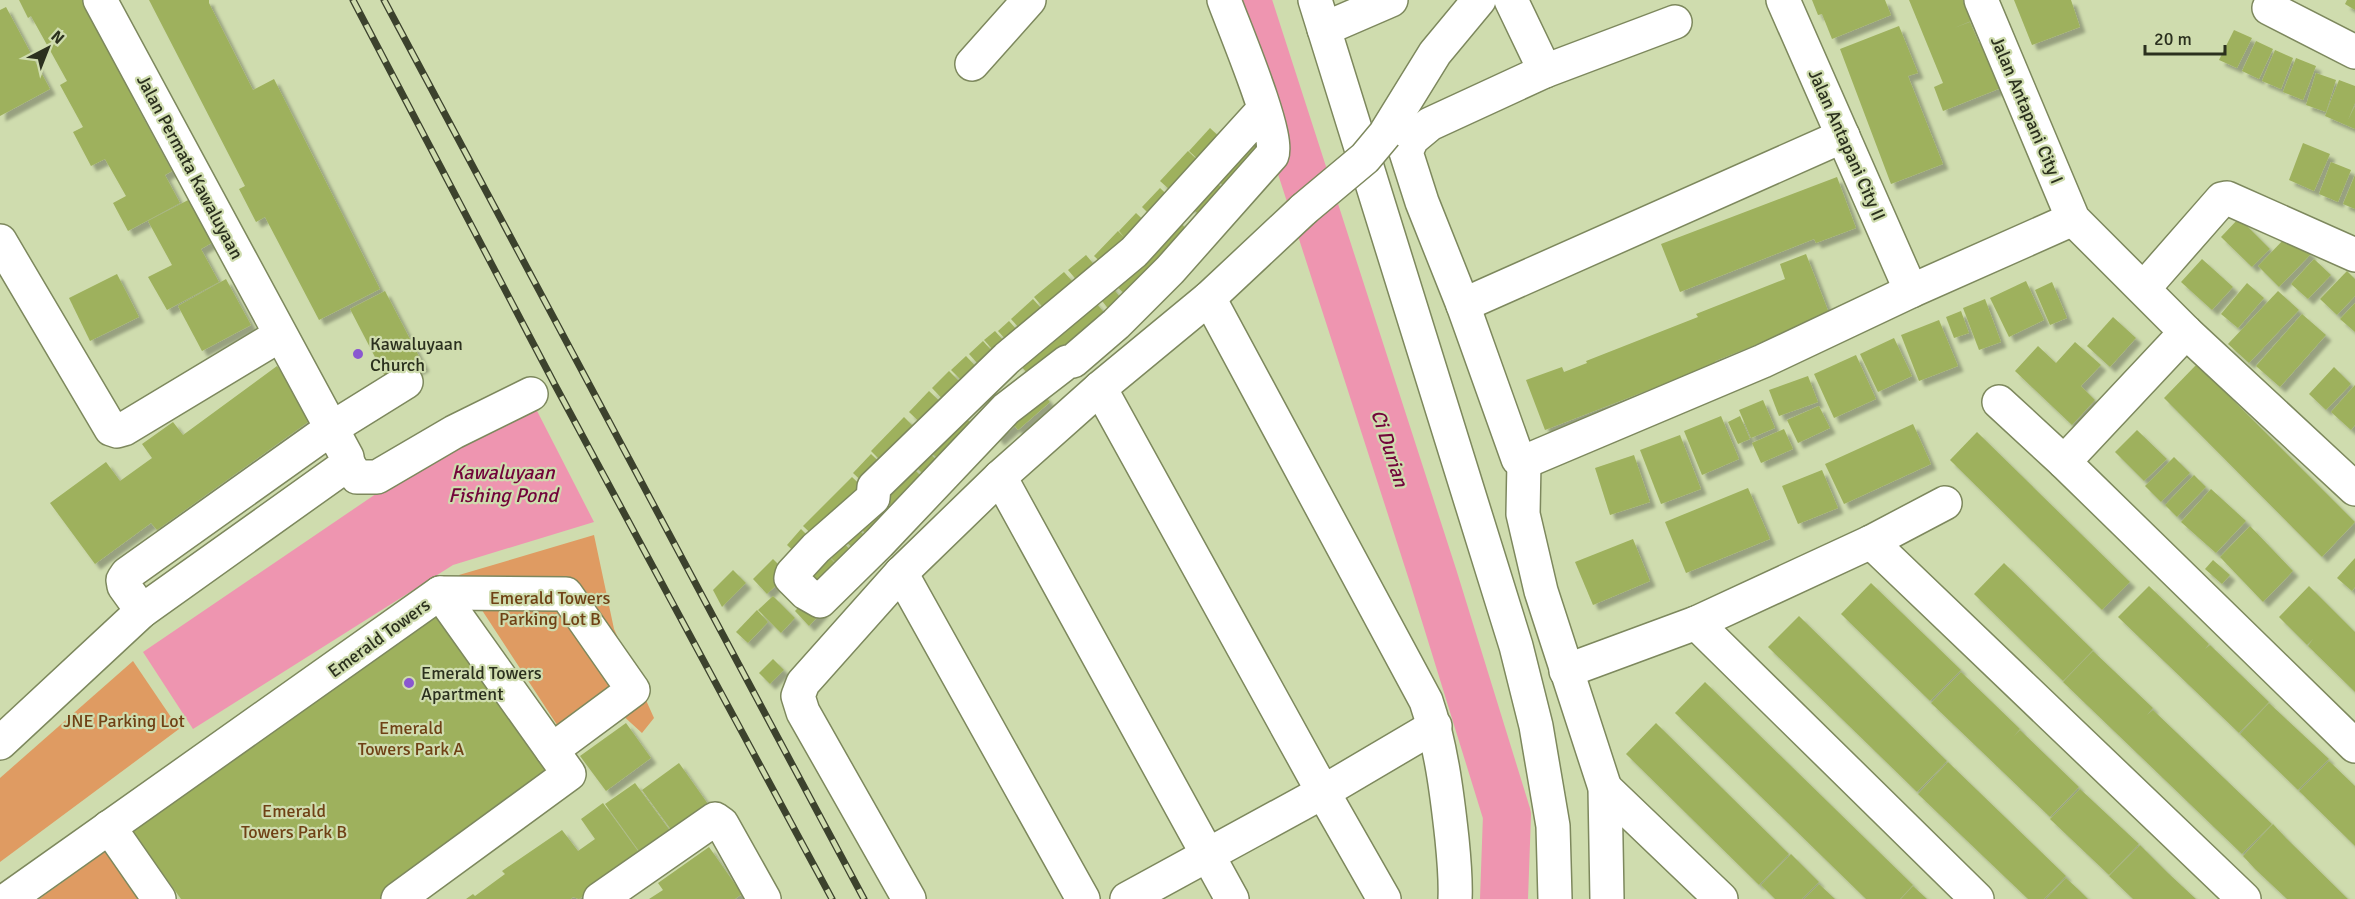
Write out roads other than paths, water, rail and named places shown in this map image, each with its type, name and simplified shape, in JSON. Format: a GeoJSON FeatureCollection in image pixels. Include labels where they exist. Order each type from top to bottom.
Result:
{"type":"FeatureCollection","features":[{"type":"Feature","properties":{"kind":"street","name":"Jalan Permata Kawaluyaan"},"geometry":{"type":"LineString","coordinates":[[100,0],[332,428],[347,457],[348,465]]}},
{"type":"Feature","properties":{"kind":"street"},"geometry":{"type":"LineString","coordinates":[[972,64],[1029,0]]}},
{"type":"Feature","properties":{"kind":"street"},"geometry":{"type":"LineString","coordinates":[[1224,0],[1264,109],[1274,150],[1230,204],[1170,270],[1116,324],[1073,361],[1067,362],[1006,409],[879,543],[820,601],[806,593],[791,578],[816,548],[873,498],[874,487],[968,394],[1047,323],[1134,252],[1264,109]]}},
{"type":"Feature","properties":{"kind":"street"},"geometry":{"type":"LineString","coordinates":[[1391,0],[1319,15],[1516,646],[1536,726],[1553,826],[1555,899]]}},
{"type":"Feature","properties":{"kind":"street"},"geometry":{"type":"LineString","coordinates":[[909,899],[803,712],[798,696],[802,683],[901,573],[1000,477],[1100,388],[1209,298],[1304,209],[1365,158],[1385,134],[1435,53],[1479,0]]}},
{"type":"Feature","properties":{"kind":"street"},"geometry":{"type":"LineString","coordinates":[[1511,0],[1545,71]]}},
{"type":"Feature","properties":{"kind":"street","name":"Jalan Antapani City II"},"geometry":{"type":"LineString","coordinates":[[1783,0],[1911,291]]}},
{"type":"Feature","properties":{"kind":"street","name":"Jalan Antapani City I"},"geometry":{"type":"LineString","coordinates":[[1981,0],[2073,219]]}},
{"type":"Feature","properties":{"kind":"street"},"geometry":{"type":"LineString","coordinates":[[2269,8],[2355,52]]}},
{"type":"Feature","properties":{"kind":"street"},"geometry":{"type":"LineString","coordinates":[[1675,22],[1545,71],[1430,124],[1412,139],[1406,152],[1422,202],[1463,305],[1518,459],[1524,462],[1763,361],[1911,291],[2073,219],[2186,332],[2355,489]]}},
{"type":"Feature","properties":{"kind":"street"},"geometry":{"type":"LineString","coordinates":[[1463,305],[1843,136]]}},
{"type":"Feature","properties":{"kind":"street"},"geometry":{"type":"LineString","coordinates":[[2144,288],[2222,199],[2231,199],[2355,255]]}},
{"type":"Feature","properties":{"kind":"street"},"geometry":{"type":"LineString","coordinates":[[0,240],[111,429],[117,431],[124,429],[280,335]]}},
{"type":"Feature","properties":{"kind":"street"},"geometry":{"type":"LineString","coordinates":[[1209,298],[1426,701],[1434,726],[1449,810],[1456,884],[1455,899]]}},
{"type":"Feature","properties":{"kind":"street"},"geometry":{"type":"LineString","coordinates":[[2064,462],[2186,332]]}},
{"type":"Feature","properties":{"kind":"street"},"geometry":{"type":"LineString","coordinates":[[142,611],[124,586],[123,580],[127,574],[332,428],[406,381]]}},
{"type":"Feature","properties":{"kind":"street"},"geometry":{"type":"LineString","coordinates":[[1100,388],[1384,899]]}},
{"type":"Feature","properties":{"kind":"street"},"geometry":{"type":"LineString","coordinates":[[0,743],[142,611],[348,465],[357,477],[376,477],[454,432],[531,394]]}},
{"type":"Feature","properties":{"kind":"street"},"geometry":{"type":"LineString","coordinates":[[1999,402],[2064,462],[2355,746]]}},
{"type":"Feature","properties":{"kind":"street"},"geometry":{"type":"LineString","coordinates":[[1524,462],[1523,514],[1541,591],[1605,788],[1607,899]]}},
{"type":"Feature","properties":{"kind":"street"},"geometry":{"type":"LineString","coordinates":[[1000,477],[1232,899]]}},
{"type":"Feature","properties":{"kind":"street"},"geometry":{"type":"LineString","coordinates":[[1566,671],[1696,623],[1871,542],[1945,504]]}},
{"type":"Feature","properties":{"kind":"street"},"geometry":{"type":"LineString","coordinates":[[1871,542],[2244,899]]}},
{"type":"Feature","properties":{"kind":"street"},"geometry":{"type":"LineString","coordinates":[[901,573],[1083,899]]}},
{"type":"Feature","properties":{"kind":"street"},"geometry":{"type":"LineString","coordinates":[[440,594],[566,594],[633,690],[552,750]]}},
{"type":"Feature","properties":{"kind":"street","name":"Emerald Towers"},"geometry":{"type":"LineString","coordinates":[[8,899],[440,594],[569,774],[398,899]]}},
{"type":"Feature","properties":{"kind":"street"},"geometry":{"type":"LineString","coordinates":[[1696,623],[1977,899]]}},
{"type":"Feature","properties":{"kind":"street"},"geometry":{"type":"LineString","coordinates":[[1127,899],[1323,792],[1434,726]]}},
{"type":"Feature","properties":{"kind":"street"},"geometry":{"type":"LineString","coordinates":[[1605,788],[1721,899]]}},
{"type":"Feature","properties":{"kind":"street"},"geometry":{"type":"LineString","coordinates":[[600,899],[713,819],[719,820],[764,899]]}},
{"type":"Feature","properties":{"kind":"street"},"geometry":{"type":"LineString","coordinates":[[109,827],[159,899]]}},
{"type":"Feature","properties":{"kind":"water","name":"Kawaluyaan Fishing Pond"},"geometry":{"type":"Polygon","coordinates":[[[507,405],[534,405],[594,522],[453,565],[193,729],[143,652],[507,405]]]}},
{"type":"Feature","properties":{"kind":"waterway","name":"Ci Durian"},"geometry":{"type":"LineString","coordinates":[[1247,0],[1434,579],[1507,815],[1504,899]]}},
{"type":"Feature","properties":{"kind":"railway"},"geometry":{"type":"LineString","coordinates":[[353,0],[555,385],[832,899]]}},
{"type":"Feature","properties":{"kind":"railway"},"geometry":{"type":"LineString","coordinates":[[384,0],[864,899]]}},
{"type":"Feature","properties":{"kind":"place","name":"Kawaluyaan Church"},"geometry":{"type":"Point","coordinates":[358,354]}},
{"type":"Feature","properties":{"kind":"place","name":"Emerald Towers Apartment"},"geometry":{"type":"Point","coordinates":[409,683]}},
{"type":"Feature","properties":{"kind":"park label","name":"Emerald Towers Parking Lot B"},"geometry":{"type":"Point","coordinates":[550,608]}},
{"type":"Feature","properties":{"kind":"park label","name":"JNE Parking Lot"},"geometry":{"type":"Point","coordinates":[124,721]}},
{"type":"Feature","properties":{"kind":"park label","name":"Emerald Towers Park A"},"geometry":{"type":"Point","coordinates":[411,738]}},
{"type":"Feature","properties":{"kind":"park label","name":"Emerald Towers Park B"},"geometry":{"type":"Point","coordinates":[294,821]}}]}
